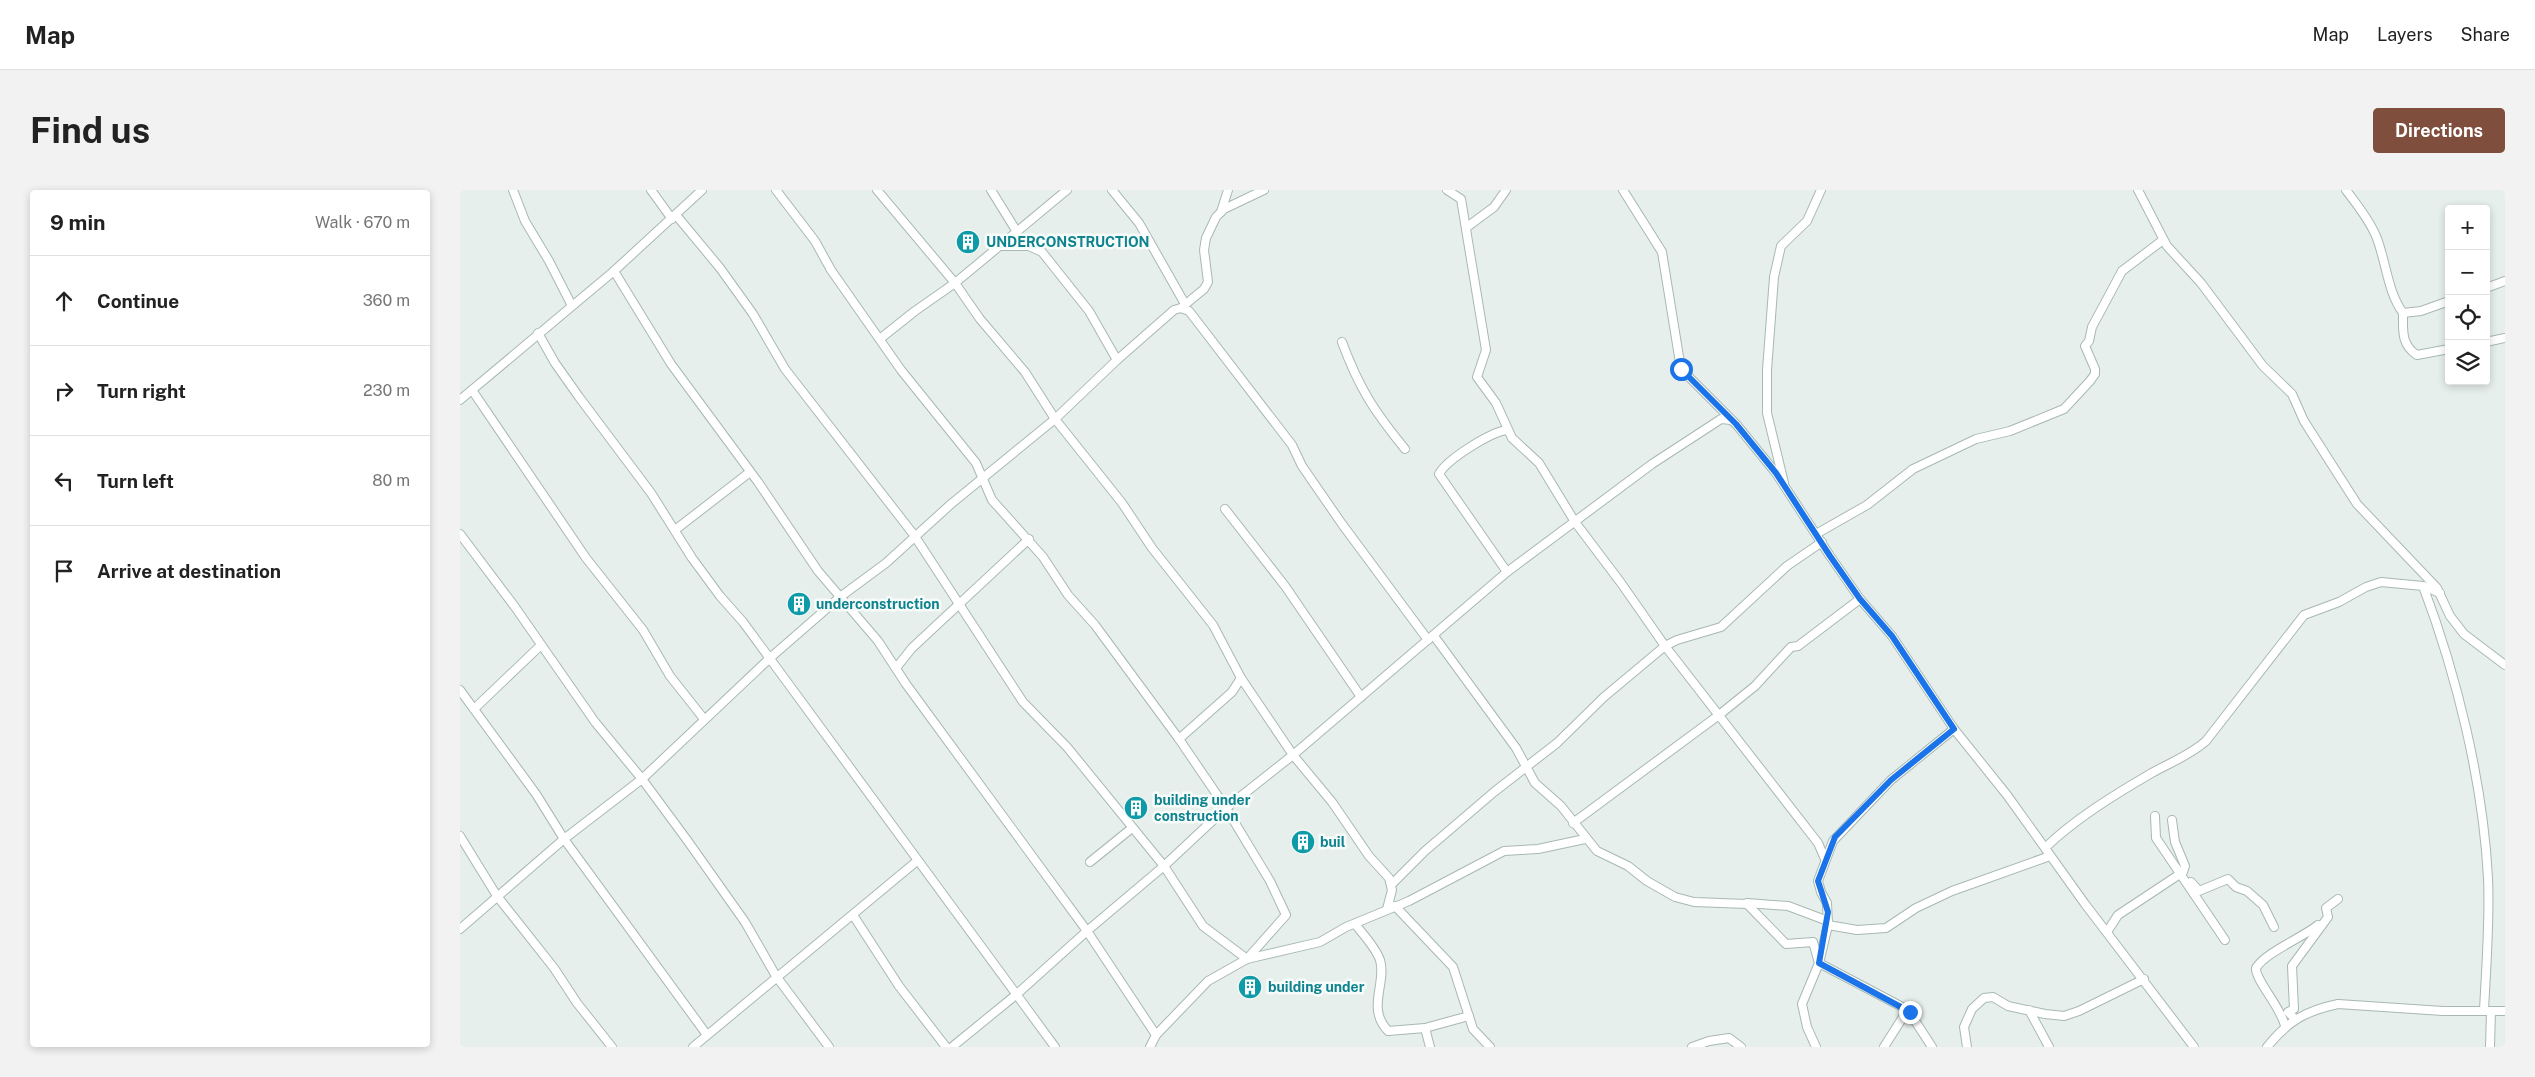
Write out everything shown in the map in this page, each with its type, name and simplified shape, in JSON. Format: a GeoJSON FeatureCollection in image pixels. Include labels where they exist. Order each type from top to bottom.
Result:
{"type":"FeatureCollection","features":[{"type":"Feature","properties":{"kind":"street"},"geometry":{"type":"LineString","coordinates":[[513,190],[525,221],[550,261],[572,304]]}},
{"type":"Feature","properties":{"kind":"street"},"geometry":{"type":"LineString","coordinates":[[651,190],[748,306],[785,369],[815,405],[854,460],[914,536],[1023,702],[1067,747],[1164,866],[1203,926],[1246,959]]}},
{"type":"Feature","properties":{"kind":"street"},"geometry":{"type":"LineString","coordinates":[[460,400],[614,270],[702,190]]}},
{"type":"Feature","properties":{"kind":"street"},"geometry":{"type":"LineString","coordinates":[[776,190],[815,241],[830,270],[881,338],[901,370],[976,463],[992,500],[1029,539],[1068,595],[1095,625],[1179,739],[1226,808],[1270,881],[1286,914],[1246,959]]}},
{"type":"Feature","properties":{"kind":"street"},"geometry":{"type":"LineString","coordinates":[[876,190],[955,283],[980,319],[1024,372],[1055,419],[1122,502],[1152,548],[1213,625],[1241,678],[1293,755],[1332,802],[1369,856],[1385,872],[1392,884],[1391,908],[1453,967],[1477,1035],[1490,1047]]}},
{"type":"Feature","properties":{"kind":"street"},"geometry":{"type":"LineString","coordinates":[[991,190],[1017,232]]}},
{"type":"Feature","properties":{"kind":"street"},"geometry":{"type":"LineString","coordinates":[[881,338],[914,311],[955,283],[1067,190]]}},
{"type":"Feature","properties":{"kind":"street"},"geometry":{"type":"LineString","coordinates":[[1112,190],[1139,223],[1183,306],[1189,311],[1292,445],[1302,466],[1342,524],[1516,748],[1535,783],[1561,806],[1585,839],[1602,855],[1628,866],[1647,881],[1675,896],[1694,902],[1788,906],[1828,923],[1857,930],[1886,928],[1916,908],[1952,891],[2050,856]]}},
{"type":"Feature","properties":{"kind":"street"},"geometry":{"type":"LineString","coordinates":[[460,929],[564,839],[642,779],[770,658],[840,597],[886,563],[914,536],[1055,419],[1117,360],[1174,310],[1183,306],[1208,282],[1204,250],[1206,238],[1221,212],[1228,190]]}},
{"type":"Feature","properties":{"kind":"street"},"geometry":{"type":"LineString","coordinates":[[1221,212],[1254,192],[1264,190]]}},
{"type":"Feature","properties":{"kind":"street"},"geometry":{"type":"LineString","coordinates":[[1447,190],[1461,199],[1467,227],[1486,350],[1485,358],[1476,376],[1496,403],[1508,430],[1518,445],[1539,463],[1575,522],[1665,646],[1818,843],[1825,859]]}},
{"type":"Feature","properties":{"kind":"street"},"geometry":{"type":"LineString","coordinates":[[1467,227],[1494,207],[1506,190]]}},
{"type":"Feature","properties":{"kind":"street"},"geometry":{"type":"LineString","coordinates":[[1622,190],[1662,252],[1681,369],[1736,424],[1785,487],[1860,599],[1892,636],[1954,729],[2046,848],[2050,856],[2194,1047]]}},
{"type":"Feature","properties":{"kind":"street"},"geometry":{"type":"LineString","coordinates":[[1785,487],[1767,413],[1767,370],[1774,277],[1782,246],[1807,222],[1821,190]]}},
{"type":"Feature","properties":{"kind":"street"},"geometry":{"type":"LineString","coordinates":[[2138,190],[2174,255],[2201,283],[2263,366],[2292,394],[2304,421],[2357,504],[2440,593],[2450,616],[2460,629],[2505,665]]}},
{"type":"Feature","properties":{"kind":"street"},"geometry":{"type":"LineString","coordinates":[[2346,190],[2368,219],[2376,236],[2395,297],[2403,313],[2404,340],[2411,351],[2417,355],[2445,350]]}},
{"type":"Feature","properties":{"kind":"street"},"geometry":{"type":"LineString","coordinates":[[1816,534],[1863,507],[1913,469],[1976,440],[2010,431],[2056,413],[2070,404],[2093,378],[2095,369],[2085,346],[2089,341],[2092,327],[2116,280],[2130,264],[2164,240]]}},
{"type":"Feature","properties":{"kind":"street"},"geometry":{"type":"LineString","coordinates":[[1001,246],[1029,246],[1042,252],[1089,311],[1117,360]]}},
{"type":"Feature","properties":{"kind":"street"},"geometry":{"type":"LineString","coordinates":[[614,270],[671,364],[750,472],[814,565],[878,641],[987,796],[1087,931],[1156,1035]]}},
{"type":"Feature","properties":{"kind":"street"},"geometry":{"type":"LineString","coordinates":[[2490,287],[2505,281]]}},
{"type":"Feature","properties":{"kind":"street"},"geometry":{"type":"LineString","coordinates":[[2403,313],[2421,311],[2445,302]]}},
{"type":"Feature","properties":{"kind":"street"},"geometry":{"type":"LineString","coordinates":[[538,334],[555,363],[651,493],[705,577],[743,622],[783,678],[838,749],[917,861],[1055,1047]]}},
{"type":"Feature","properties":{"kind":"street"},"geometry":{"type":"LineString","coordinates":[[2490,341],[2505,338]]}},
{"type":"Feature","properties":{"kind":"street"},"geometry":{"type":"LineString","coordinates":[[1342,342],[1357,381],[1378,416],[1406,449]]}},
{"type":"Feature","properties":{"kind":"street"},"geometry":{"type":"LineString","coordinates":[[472,390],[586,558],[643,630],[670,676],[704,719]]}},
{"type":"Feature","properties":{"kind":"street"},"geometry":{"type":"LineString","coordinates":[[952,1047],[1017,994],[1087,931],[1164,866],[1226,808],[1361,698],[1507,572],[1652,464],[1717,421],[1731,420],[1736,424]]}},
{"type":"Feature","properties":{"kind":"street"},"geometry":{"type":"LineString","coordinates":[[1507,572],[1439,474],[1442,469],[1479,442],[1496,432],[1508,430]]}},
{"type":"Feature","properties":{"kind":"street"},"geometry":{"type":"LineString","coordinates":[[675,530],[750,472]]}},
{"type":"Feature","properties":{"kind":"street"},"geometry":{"type":"LineString","coordinates":[[1225,509],[1290,594],[1361,698]]}},
{"type":"Feature","properties":{"kind":"street"},"geometry":{"type":"LineString","coordinates":[[460,534],[515,607],[540,646],[595,722],[642,779],[745,922],[776,976],[828,1047]]}},
{"type":"Feature","properties":{"kind":"street"},"geometry":{"type":"LineString","coordinates":[[896,668],[912,648],[1029,539]]}},
{"type":"Feature","properties":{"kind":"street"},"geometry":{"type":"LineString","coordinates":[[1392,884],[1425,850],[1525,767],[1557,743],[1604,697],[1665,646],[1677,640],[1721,628],[1787,566],[1822,542]]}},
{"type":"Feature","properties":{"kind":"street"},"geometry":{"type":"LineString","coordinates":[[2046,848],[2058,836],[2096,808],[2150,774],[2198,749],[2304,615],[2339,602],[2366,587],[2381,582],[2424,586],[2440,593]]}},
{"type":"Feature","properties":{"kind":"street"},"geometry":{"type":"LineString","coordinates":[[2424,586],[2440,629],[2477,787],[2488,879],[2487,1011],[2490,1047]]}},
{"type":"Feature","properties":{"kind":"street"},"geometry":{"type":"LineString","coordinates":[[1573,823],[1719,715],[1755,686],[1791,647],[1798,646],[1860,599]]}},
{"type":"Feature","properties":{"kind":"street"},"geometry":{"type":"LineString","coordinates":[[474,709],[540,646]]}},
{"type":"Feature","properties":{"kind":"street"},"geometry":{"type":"LineString","coordinates":[[1179,739],[1232,692],[1241,678]]}},
{"type":"Feature","properties":{"kind":"street"},"geometry":{"type":"LineString","coordinates":[[460,690],[536,794],[564,839],[707,1035]]}},
{"type":"Feature","properties":{"kind":"street"},"geometry":{"type":"LineString","coordinates":[[1816,1047],[1807,1027],[1802,1004],[1819,963],[1828,923],[1827,903],[1820,892],[1818,881],[1825,859],[1835,837],[1867,803],[1925,751],[1954,729]]}},
{"type":"Feature","properties":{"kind":"street"},"geometry":{"type":"LineString","coordinates":[[2155,816],[2156,838],[2182,874],[2224,940]]}},
{"type":"Feature","properties":{"kind":"street"},"geometry":{"type":"LineString","coordinates":[[2107,932],[2118,915],[2182,874],[2185,866],[2175,842],[2172,820]]}},
{"type":"Feature","properties":{"kind":"street"},"geometry":{"type":"LineString","coordinates":[[1090,862],[1132,828]]}},
{"type":"Feature","properties":{"kind":"street"},"geometry":{"type":"LineString","coordinates":[[460,836],[497,896],[554,968],[577,1003],[612,1047]]}},
{"type":"Feature","properties":{"kind":"street"},"geometry":{"type":"LineString","coordinates":[[1150,1047],[1156,1035],[1208,980],[1246,959],[1320,942],[1355,924],[1409,901],[1504,851],[1538,849],[1585,839]]}},
{"type":"Feature","properties":{"kind":"street"},"geometry":{"type":"LineString","coordinates":[[693,1047],[776,976],[917,861]]}},
{"type":"Feature","properties":{"kind":"street"},"geometry":{"type":"LineString","coordinates":[[2182,874],[2199,891],[2230,880],[2236,888],[2247,891],[2263,905],[2274,927]]}},
{"type":"Feature","properties":{"kind":"street"},"geometry":{"type":"LineString","coordinates":[[2294,1019],[2288,1012],[2294,1009],[2292,966],[2328,917],[2326,908],[2338,899]]}},
{"type":"Feature","properties":{"kind":"street"},"geometry":{"type":"LineString","coordinates":[[1745,903],[1786,944],[1813,942],[1819,963],[1910,1012],[1932,1047]]}},
{"type":"Feature","properties":{"kind":"street"},"geometry":{"type":"LineString","coordinates":[[853,915],[903,992],[946,1047]]}},
{"type":"Feature","properties":{"kind":"street"},"geometry":{"type":"LineString","coordinates":[[1355,924],[1380,960],[1382,979],[1376,1002],[1384,1027],[1392,1032],[1425,1028],[1469,1016]]}},
{"type":"Feature","properties":{"kind":"street"},"geometry":{"type":"LineString","coordinates":[[2285,1026],[2280,1008],[2258,976],[2256,968],[2265,959],[2307,934],[2318,925]]}},
{"type":"Feature","properties":{"kind":"street"},"geometry":{"type":"LineString","coordinates":[[1968,1047],[1964,1027],[1972,1009],[1980,1000],[1993,997],[2008,1006],[2055,1015],[2070,1015],[2144,979]]}},
{"type":"Feature","properties":{"kind":"street"},"geometry":{"type":"LineString","coordinates":[[2267,1047],[2285,1026],[2294,1019],[2322,1008],[2350,1004],[2443,1011],[2505,1011]]}},
{"type":"Feature","properties":{"kind":"street"},"geometry":{"type":"LineString","coordinates":[[2029,1010],[2049,1047]]}},
{"type":"Feature","properties":{"kind":"street"},"geometry":{"type":"LineString","coordinates":[[1884,1047],[1903,1017],[1910,1012]]}},
{"type":"Feature","properties":{"kind":"street"},"geometry":{"type":"LineString","coordinates":[[1425,1028],[1430,1047]]}},
{"type":"Feature","properties":{"kind":"street"},"geometry":{"type":"LineString","coordinates":[[1692,1047],[1718,1038],[1729,1038],[1741,1047]]}},
{"type":"Feature","properties":{"kind":"place","name":"UNDERCONSTRUCTION"},"geometry":{"type":"Point","coordinates":[968,242]}},
{"type":"Feature","properties":{"kind":"place","name":"underconstruction"},"geometry":{"type":"Point","coordinates":[799,604]}},
{"type":"Feature","properties":{"kind":"place","name":"building under construction"},"geometry":{"type":"Point","coordinates":[1136,808]}},
{"type":"Feature","properties":{"kind":"place","name":"buil"},"geometry":{"type":"Point","coordinates":[1303,842]}},
{"type":"Feature","properties":{"kind":"place","name":"building under"},"geometry":{"type":"Point","coordinates":[1250,987]}},
{"type":"Feature","properties":{"kind":"route"},"geometry":{"type":"LineString","coordinates":[[1681,369],[1736,424],[1776,473],[1830,556],[1860,599],[1892,636],[1954,729],[1891,780],[1838,833],[1832,841],[1818,881],[1820,892],[1827,903],[1828,912],[1828,925],[1819,963],[1910,1012]]}}]}
